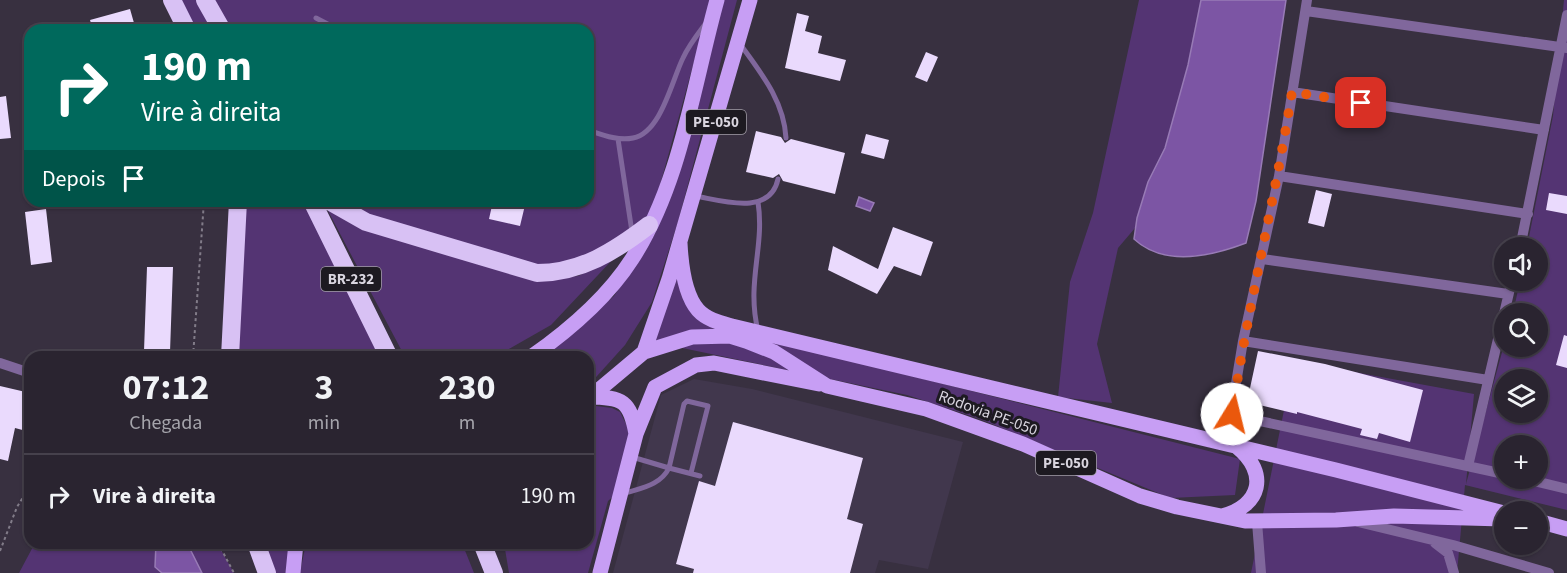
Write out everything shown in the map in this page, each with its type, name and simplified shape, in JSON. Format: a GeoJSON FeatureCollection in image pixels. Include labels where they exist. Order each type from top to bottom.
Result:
{"type":"FeatureCollection","features":[{"type":"Feature","properties":{"kind":"highway"},"geometry":{"type":"LineString","coordinates":[[172,0],[184,24]]}},
{"type":"Feature","properties":{"kind":"highway"},"geometry":{"type":"LineString","coordinates":[[206,0],[219,24]]}},
{"type":"Feature","properties":{"kind":"highway"},"geometry":{"type":"LineString","coordinates":[[230,351],[238,207]]}},
{"type":"Feature","properties":{"kind":"highway","name":"BR-232"},"geometry":{"type":"LineString","coordinates":[[315,207],[386,351]]}},
{"type":"Feature","properties":{"kind":"highway"},"geometry":{"type":"LineString","coordinates":[[340,207],[366,222],[537,273],[561,272],[587,264],[650,225]]}},
{"type":"Feature","properties":{"kind":"highway"},"geometry":{"type":"LineString","coordinates":[[258,549],[267,573]]}},
{"type":"Feature","properties":{"kind":"highway"},"geometry":{"type":"LineString","coordinates":[[486,549],[494,573]]}},
{"type":"Feature","properties":{"kind":"main road","name":"PE-050"},"geometry":{"type":"LineString","coordinates":[[594,394],[644,352],[680,243],[750,0]]}},
{"type":"Feature","properties":{"kind":"main road","name":"PE-050"},"geometry":{"type":"LineString","coordinates":[[539,351],[574,324],[610,288],[633,259],[663,196],[715,6]]}},
{"type":"Feature","properties":{"kind":"main road","name":"Rodovia PE-050"},"geometry":{"type":"LineString","coordinates":[[680,243],[685,278],[698,310],[713,320],[758,333],[1494,511]]}},
{"type":"Feature","properties":{"kind":"main road","name":"Rodovia PE-050"},"geometry":{"type":"LineString","coordinates":[[644,352],[692,337],[730,336],[774,352],[828,386],[926,409],[1023,444],[1140,496],[1177,507],[1222,516],[1257,522],[1394,516],[1494,519]]}},
{"type":"Feature","properties":{"kind":"main road"},"geometry":{"type":"LineString","coordinates":[[600,573],[636,434],[655,387],[696,365],[714,363],[828,386]]}},
{"type":"Feature","properties":{"kind":"main road"},"geometry":{"type":"LineString","coordinates":[[594,398],[609,397],[627,405],[632,414],[636,434]]}},
{"type":"Feature","properties":{"kind":"main road"},"geometry":{"type":"LineString","coordinates":[[1222,516],[1238,512],[1250,502],[1257,488],[1257,472],[1250,457],[1232,446]]}},
{"type":"Feature","properties":{"kind":"main road"},"geometry":{"type":"LineString","coordinates":[[1548,524],[1567,529]]}},
{"type":"Feature","properties":{"kind":"main road"},"geometry":{"type":"LineString","coordinates":[[293,573],[295,549]]}},
{"type":"Feature","properties":{"kind":"street"},"geometry":{"type":"LineString","coordinates":[[1232,446],[1232,414],[1243,341],[1279,176],[1307,6],[1564,47]]}},
{"type":"Feature","properties":{"kind":"street"},"geometry":{"type":"LineString","coordinates":[[1523,237],[1544,130],[1564,47],[1567,15]]}},
{"type":"Feature","properties":{"kind":"street"},"geometry":{"type":"LineString","coordinates":[[1292,92],[1544,130]]}},
{"type":"Feature","properties":{"kind":"street"},"geometry":{"type":"LineString","coordinates":[[1279,176],[1528,214]]}},
{"type":"Feature","properties":{"kind":"street"},"geometry":{"type":"LineString","coordinates":[[1262,259],[1508,294]]}},
{"type":"Feature","properties":{"kind":"street"},"geometry":{"type":"LineString","coordinates":[[1468,466],[1509,291]]}},
{"type":"Feature","properties":{"kind":"street"},"geometry":{"type":"LineString","coordinates":[[1243,341],[1488,380]]}},
{"type":"Feature","properties":{"kind":"street"},"geometry":{"type":"LineString","coordinates":[[0,363],[24,372]]}},
{"type":"Feature","properties":{"kind":"street"},"geometry":{"type":"LineString","coordinates":[[1232,414],[1494,472]]}},
{"type":"Feature","properties":{"kind":"street"},"geometry":{"type":"LineString","coordinates":[[1548,484],[1567,489]]}},
{"type":"Feature","properties":{"kind":"street"},"geometry":{"type":"LineString","coordinates":[[1346,519],[1430,539],[1549,573]]}},
{"type":"Feature","properties":{"kind":"street"},"geometry":{"type":"LineString","coordinates":[[1257,522],[1261,573]]}},
{"type":"Feature","properties":{"kind":"street"},"geometry":{"type":"LineString","coordinates":[[1430,539],[1448,553],[1454,573]]}},
{"type":"Feature","properties":{"kind":"lane"},"geometry":{"type":"LineString","coordinates":[[594,132],[618,139],[634,138],[643,134],[665,102],[690,45],[715,6]]}},
{"type":"Feature","properties":{"kind":"lane"},"geometry":{"type":"LineString","coordinates":[[316,18],[328,24]]}},
{"type":"Feature","properties":{"kind":"lane"},"geometry":{"type":"LineString","coordinates":[[738,42],[775,96],[783,114],[786,138]]}},
{"type":"Feature","properties":{"kind":"lane"},"geometry":{"type":"LineString","coordinates":[[618,139],[633,237]]}},
{"type":"Feature","properties":{"kind":"lane"},"geometry":{"type":"LineString","coordinates":[[694,196],[735,203],[758,202],[772,192],[778,180]]}},
{"type":"Feature","properties":{"kind":"lane"},"geometry":{"type":"LineString","coordinates":[[758,202],[760,222],[753,287],[753,310],[758,333]]}},
{"type":"Feature","properties":{"kind":"lane"},"geometry":{"type":"LineString","coordinates":[[622,494],[654,484],[664,478],[669,468],[687,401],[708,406],[691,473]]}},
{"type":"Feature","properties":{"kind":"lane"},"geometry":{"type":"LineString","coordinates":[[631,457],[700,476]]}},
{"type":"Feature","properties":{"kind":"path"},"geometry":{"type":"LineString","coordinates":[[193,351],[204,207]]}},
{"type":"Feature","properties":{"kind":"path"},"geometry":{"type":"LineString","coordinates":[[0,551],[17,507],[24,496]]}},
{"type":"Feature","properties":{"kind":"path"},"geometry":{"type":"LineString","coordinates":[[221,549],[234,573]]}},
{"type":"Feature","properties":{"kind":"shaded area"},"geometry":{"type":"Polygon","coordinates":[[[171,0],[201,0],[214,24],[181,24],[171,0]]]}},
{"type":"Feature","properties":{"kind":"shaded area"},"geometry":{"type":"Polygon","coordinates":[[[209,0],[711,0],[649,225],[633,238],[537,273],[346,207],[594,207],[594,24],[222,24],[209,0]]]}},
{"type":"Feature","properties":{"kind":"shaded area"},"geometry":{"type":"Polygon","coordinates":[[[721,0],[737,0],[678,222],[652,302],[625,345],[594,379],[594,351],[550,351],[614,296],[655,234],[677,175],[721,0]]]}},
{"type":"Feature","properties":{"kind":"shaded area"},"geometry":{"type":"Polygon","coordinates":[[[1139,0],[1201,0],[1188,65],[1165,148],[1154,170],[1135,228],[1118,248],[1097,344],[1112,403],[1058,397],[1070,282],[1093,213],[1139,0]]]}},
{"type":"Feature","properties":{"kind":"shaded area"},"geometry":{"type":"Polygon","coordinates":[[[1201,0],[1286,0],[1256,201],[1246,243],[1204,255],[1174,256],[1146,248],[1134,239],[1137,218],[1148,182],[1165,148],[1188,65],[1201,0]]]}},
{"type":"Feature","properties":{"kind":"shaded area"},"geometry":{"type":"Polygon","coordinates":[[[1564,0],[1567,0],[1567,510],[1548,505],[1548,501],[1530,501],[1465,485],[1457,573],[1251,573],[1294,361],[1474,394],[1466,484],[1494,382],[1494,423],[1548,423],[1548,369],[1497,369],[1501,357],[1548,357],[1548,303],[1515,303],[1518,291],[1548,291],[1548,237],[1529,237],[1553,116],[1564,0]]]}},
{"type":"Feature","properties":{"kind":"shaded area"},"geometry":{"type":"Polygon","coordinates":[[[859,197],[874,203],[870,211],[856,206],[859,197]]]}},
{"type":"Feature","properties":{"kind":"shaded area"},"geometry":{"type":"Polygon","coordinates":[[[238,207],[309,207],[385,351],[226,351],[238,207]]]}},
{"type":"Feature","properties":{"kind":"shaded area"},"geometry":{"type":"Polygon","coordinates":[[[327,209],[547,279],[578,276],[614,258],[551,325],[506,351],[402,351],[327,209]]]}},
{"type":"Feature","properties":{"kind":"shaded area"},"geometry":{"type":"Polygon","coordinates":[[[677,272],[718,327],[1240,459],[1235,495],[1170,498],[980,419],[907,395],[663,344],[652,348],[677,272]]]}},
{"type":"Feature","properties":{"kind":"shaded area"},"geometry":{"type":"Polygon","coordinates":[[[694,379],[752,389],[963,442],[928,569],[879,560],[875,573],[613,573],[661,395],[694,379]]]}},
{"type":"Feature","properties":{"kind":"shaded area"},"geometry":{"type":"Polygon","coordinates":[[[594,406],[612,408],[620,412],[630,432],[619,491],[608,501],[588,573],[509,573],[505,549],[594,549],[594,406]]]}},
{"type":"Feature","properties":{"kind":"shaded area"},"geometry":{"type":"Polygon","coordinates":[[[32,549],[220,549],[234,573],[19,573],[32,549]]]}},
{"type":"Feature","properties":{"kind":"shaded area"},"geometry":{"type":"Polygon","coordinates":[[[156,549],[190,549],[202,573],[162,573],[155,567],[156,549]]]}},
{"type":"Feature","properties":{"kind":"shaded area"},"geometry":{"type":"Polygon","coordinates":[[[258,549],[295,549],[293,573],[268,573],[258,549]]]}},
{"type":"Feature","properties":{"kind":"shaded area"},"geometry":{"type":"Polygon","coordinates":[[[305,549],[464,549],[474,573],[300,573],[305,549]]]}},
{"type":"Feature","properties":{"kind":"building"},"geometry":{"type":"Polygon","coordinates":[[[130,9],[134,24],[91,24],[90,20],[130,9]]]}},
{"type":"Feature","properties":{"kind":"building"},"geometry":{"type":"Polygon","coordinates":[[[797,13],[809,16],[805,31],[822,36],[818,53],[846,60],[840,81],[785,68],[797,13]]]}},
{"type":"Feature","properties":{"kind":"building"},"geometry":{"type":"Polygon","coordinates":[[[926,52],[938,57],[927,82],[915,77],[926,52]]]}},
{"type":"Feature","properties":{"kind":"building"},"geometry":{"type":"Polygon","coordinates":[[[6,96],[11,138],[0,139],[0,97],[6,96]]]}},
{"type":"Feature","properties":{"kind":"building"},"geometry":{"type":"Polygon","coordinates":[[[756,131],[781,137],[785,143],[791,139],[845,153],[835,194],[783,181],[779,174],[773,178],[746,172],[756,131]]]}},
{"type":"Feature","properties":{"kind":"building"},"geometry":{"type":"Polygon","coordinates":[[[866,134],[889,140],[884,159],[861,153],[866,134]]]}},
{"type":"Feature","properties":{"kind":"building"},"geometry":{"type":"Polygon","coordinates":[[[1316,190],[1332,194],[1324,227],[1308,223],[1316,190]]]}},
{"type":"Feature","properties":{"kind":"building"},"geometry":{"type":"Polygon","coordinates":[[[1549,193],[1567,196],[1567,214],[1546,210],[1549,193]]]}},
{"type":"Feature","properties":{"kind":"building"},"geometry":{"type":"Polygon","coordinates":[[[492,207],[525,207],[520,226],[489,219],[492,207]]]}},
{"type":"Feature","properties":{"kind":"building"},"geometry":{"type":"Polygon","coordinates":[[[46,209],[52,262],[31,265],[25,212],[46,209]]]}},
{"type":"Feature","properties":{"kind":"building"},"geometry":{"type":"Polygon","coordinates":[[[893,227],[933,242],[921,276],[894,266],[877,294],[828,270],[833,246],[878,269],[893,227]]]}},
{"type":"Feature","properties":{"kind":"building"},"geometry":{"type":"Polygon","coordinates":[[[147,267],[173,267],[170,351],[144,351],[147,267]]]}},
{"type":"Feature","properties":{"kind":"building"},"geometry":{"type":"Polygon","coordinates":[[[1564,335],[1567,336],[1567,368],[1556,365],[1564,335]]]}},
{"type":"Feature","properties":{"kind":"building"},"geometry":{"type":"Polygon","coordinates":[[[1258,351],[1325,364],[1423,390],[1410,442],[1379,433],[1377,439],[1360,435],[1362,429],[1247,402],[1258,351]]]}},
{"type":"Feature","properties":{"kind":"building"},"geometry":{"type":"Polygon","coordinates":[[[0,386],[24,392],[24,430],[15,428],[8,461],[0,459],[0,386]]]}},
{"type":"Feature","properties":{"kind":"building"},"geometry":{"type":"Polygon","coordinates":[[[733,422],[863,458],[847,519],[863,524],[850,573],[693,573],[694,569],[676,564],[699,481],[715,486],[733,422]]]}},
{"type":"Feature","properties":{"kind":"route"},"geometry":{"type":"LineString","coordinates":[[1232,414],[1243,341],[1279,176],[1292,92],[1361,103]]}}]}
